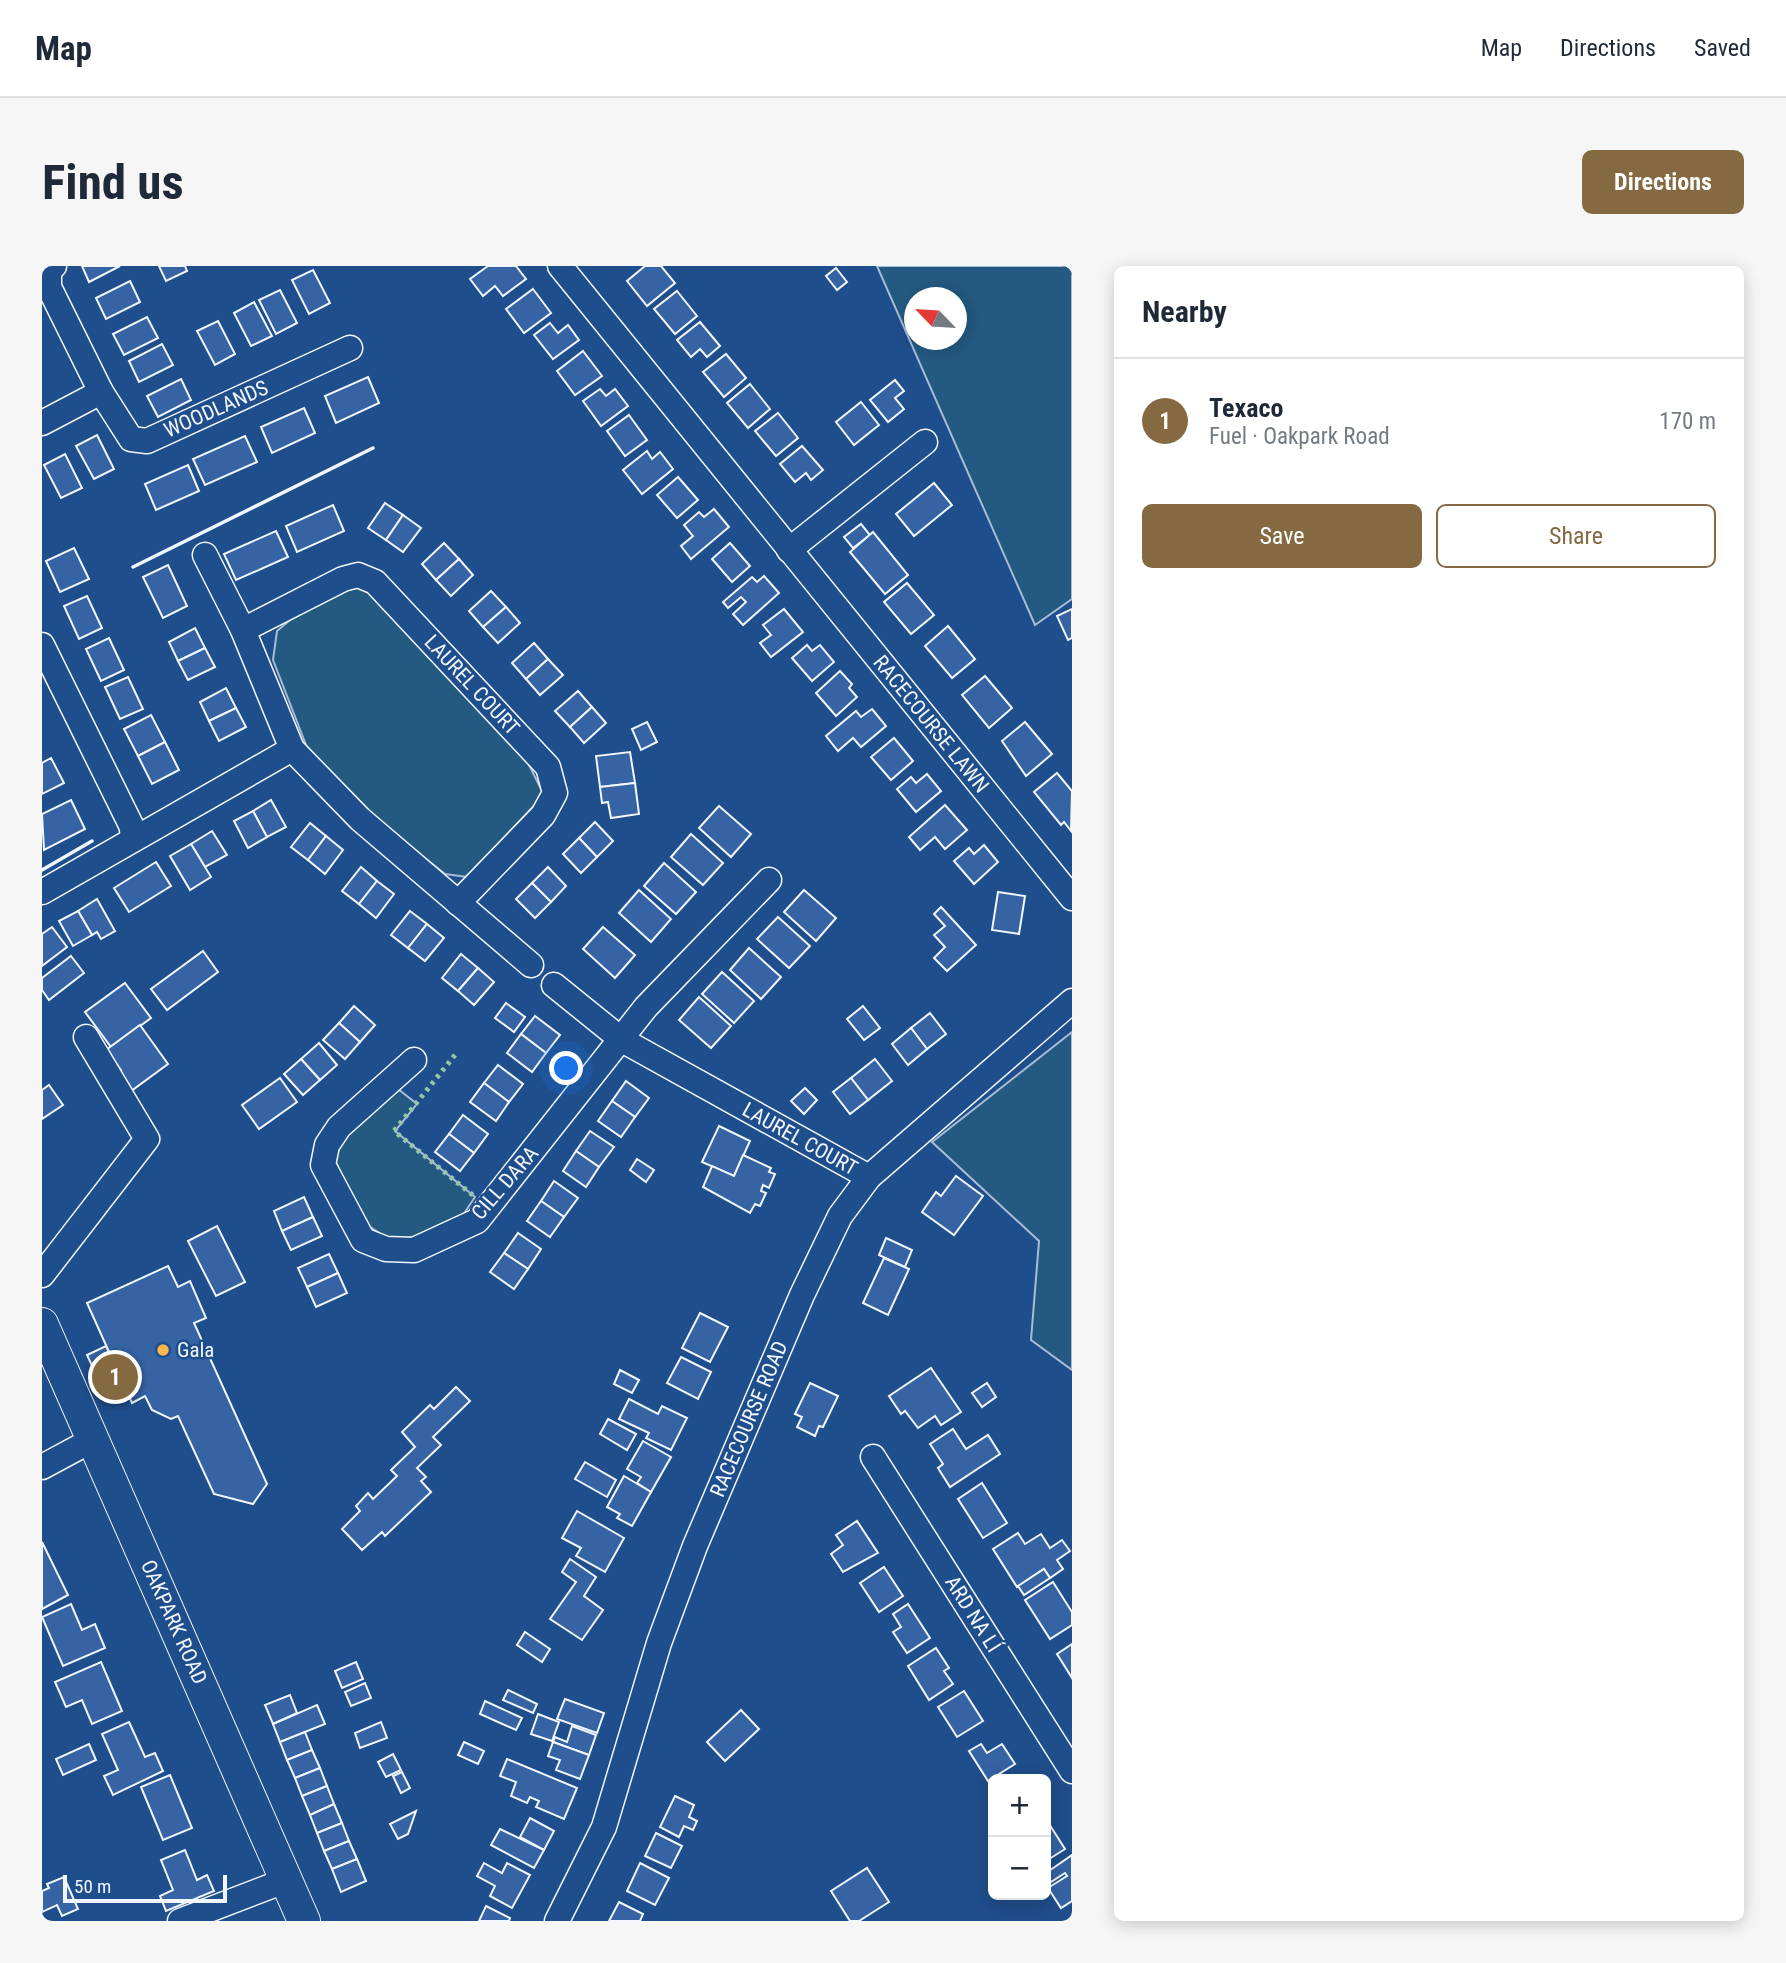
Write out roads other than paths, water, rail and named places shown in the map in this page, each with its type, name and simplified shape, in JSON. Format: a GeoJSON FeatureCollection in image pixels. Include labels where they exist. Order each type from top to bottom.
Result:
{"type":"FeatureCollection","features":[{"type":"Feature","properties":{"kind":"main road","name":"OAKPARK ROAD"},"geometry":{"type":"LineString","coordinates":[[42,1324],[304,1921]]}},
{"type":"Feature","properties":{"kind":"street","name":"WOODLANDS"},"geometry":{"type":"LineString","coordinates":[[54,266],[49,271],[49,287],[102,392],[131,439],[147,440],[350,348]]}},
{"type":"Feature","properties":{"kind":"street","name":"RACECOURSE LAWN"},"geometry":{"type":"LineString","coordinates":[[559,266],[1072,898]]}},
{"type":"Feature","properties":{"kind":"street"},"geometry":{"type":"LineString","coordinates":[[42,423],[102,392]]}},
{"type":"Feature","properties":{"kind":"street"},"geometry":{"type":"LineString","coordinates":[[789,550],[925,442]]}},
{"type":"Feature","properties":{"kind":"street"},"geometry":{"type":"LineString","coordinates":[[205,555],[243,630],[292,749],[360,819],[531,965]]}},
{"type":"Feature","properties":{"kind":"street","name":"LAUREL COURT"},"geometry":{"type":"LineString","coordinates":[[243,630],[343,579],[358,575],[375,582],[548,767],[555,793],[543,815],[458,903]]}},
{"type":"Feature","properties":{"kind":"street"},"geometry":{"type":"LineString","coordinates":[[42,645],[131,825],[134,839]]}},
{"type":"Feature","properties":{"kind":"street"},"geometry":{"type":"LineString","coordinates":[[42,892],[292,749]]}},
{"type":"Feature","properties":{"kind":"street"},"geometry":{"type":"LineString","coordinates":[[622,1040],[646,1007],[769,880]]}},
{"type":"Feature","properties":{"kind":"street","name":"LAUREL COURT"},"geometry":{"type":"LineString","coordinates":[[554,985],[622,1040],[869,1177]]}},
{"type":"Feature","properties":{"kind":"street","name":"RACECOURSE ROAD"},"geometry":{"type":"LineString","coordinates":[[556,1921],[604,1826],[659,1643],[705,1522],[807,1285],[840,1216],[869,1177],[1072,1001]]}},
{"type":"Feature","properties":{"kind":"street"},"geometry":{"type":"LineString","coordinates":[[42,1275],[147,1139],[86,1037]]}},
{"type":"Feature","properties":{"kind":"street","name":"CILL DARA"},"geometry":{"type":"LineString","coordinates":[[414,1060],[339,1127],[327,1145],[323,1165],[363,1240],[386,1249],[414,1250],[477,1222],[622,1040]]}},
{"type":"Feature","properties":{"kind":"street"},"geometry":{"type":"LineString","coordinates":[[42,1467],[94,1439]]}},
{"type":"Feature","properties":{"kind":"street","name":"ARD NA LÍ"},"geometry":{"type":"LineString","coordinates":[[873,1457],[1072,1771]]}},
{"type":"Feature","properties":{"kind":"street"},"geometry":{"type":"LineString","coordinates":[[180,1921],[287,1880]]}},
{"type":"Feature","properties":{"kind":"place","name":"Gala"},"geometry":{"type":"Point","coordinates":[163,1350]}},
{"type":"Feature","properties":{"kind":"place","name":"Texaco"},"geometry":{"type":"Point","coordinates":[115,1377]}}]}
